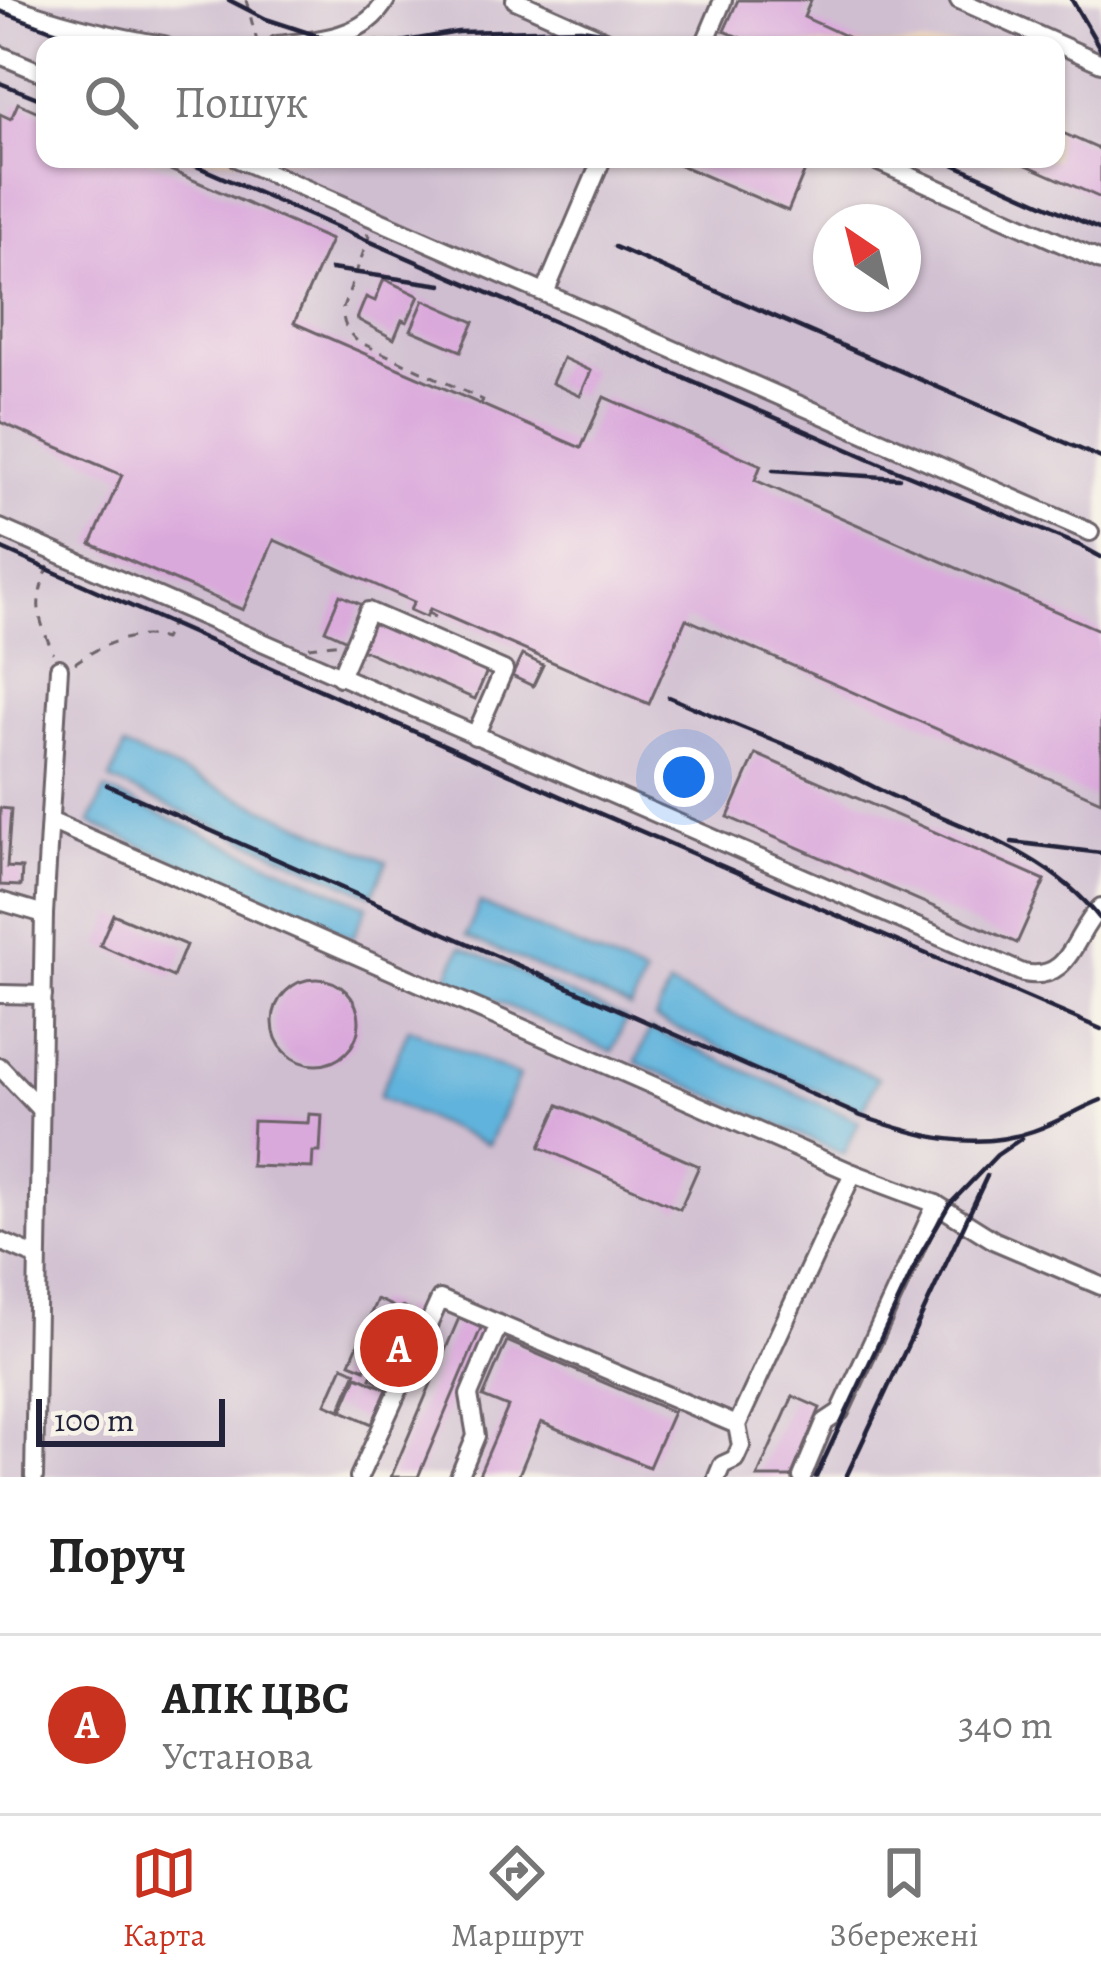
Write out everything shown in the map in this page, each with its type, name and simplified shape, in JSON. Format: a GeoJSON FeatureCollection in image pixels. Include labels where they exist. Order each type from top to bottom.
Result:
{"type":"FeatureCollection","features":[{"type":"Feature","properties":{"kind":"street"},"geometry":{"type":"LineString","coordinates":[[336,36],[380,12],[386,0]]}},
{"type":"Feature","properties":{"kind":"street"},"geometry":{"type":"LineString","coordinates":[[515,0],[596,36]]}},
{"type":"Feature","properties":{"kind":"street"},"geometry":{"type":"LineString","coordinates":[[708,36],[723,0]]}},
{"type":"Feature","properties":{"kind":"street"},"geometry":{"type":"LineString","coordinates":[[959,0],[1040,36]]}},
{"type":"Feature","properties":{"kind":"street"},"geometry":{"type":"LineString","coordinates":[[0,2],[56,23],[120,36]]}},
{"type":"Feature","properties":{"kind":"street"},"geometry":{"type":"LineString","coordinates":[[1065,47],[1101,63]]}},
{"type":"Feature","properties":{"kind":"street"},"geometry":{"type":"LineString","coordinates":[[0,55],[36,70]]}},
{"type":"Feature","properties":{"kind":"street"},"geometry":{"type":"LineString","coordinates":[[259,168],[1090,532]]}},
{"type":"Feature","properties":{"kind":"street"},"geometry":{"type":"LineString","coordinates":[[545,293],[598,168]]}},
{"type":"Feature","properties":{"kind":"street"},"geometry":{"type":"LineString","coordinates":[[892,168],[1101,261]]}},
{"type":"Feature","properties":{"kind":"street"},"geometry":{"type":"LineString","coordinates":[[0,528],[1023,973],[1040,976],[1056,969],[1101,907]]}},
{"type":"Feature","properties":{"kind":"street"},"geometry":{"type":"LineString","coordinates":[[340,677],[368,611],[504,670],[475,736]]}},
{"type":"Feature","properties":{"kind":"street"},"geometry":{"type":"LineString","coordinates":[[34,1477],[44,914],[63,668]]}},
{"type":"Feature","properties":{"kind":"street"},"geometry":{"type":"LineString","coordinates":[[50,821],[853,1173],[936,1204],[995,1240],[1101,1286]]}},
{"type":"Feature","properties":{"kind":"street"},"geometry":{"type":"LineString","coordinates":[[0,902],[44,914]]}},
{"type":"Feature","properties":{"kind":"street"},"geometry":{"type":"LineString","coordinates":[[0,994],[43,995]]}},
{"type":"Feature","properties":{"kind":"street"},"geometry":{"type":"LineString","coordinates":[[0,1067],[40,1109]]}},
{"type":"Feature","properties":{"kind":"street"},"geometry":{"type":"LineString","coordinates":[[717,1477],[722,1466],[735,1459],[741,1445],[736,1425],[853,1173]]}},
{"type":"Feature","properties":{"kind":"street"},"geometry":{"type":"LineString","coordinates":[[802,1477],[825,1422],[840,1412],[936,1204]]}},
{"type":"Feature","properties":{"kind":"street"},"geometry":{"type":"LineString","coordinates":[[0,1241],[37,1257]]}},
{"type":"Feature","properties":{"kind":"street"},"geometry":{"type":"LineString","coordinates":[[358,1477],[440,1299],[736,1425]]}},
{"type":"Feature","properties":{"kind":"street"},"geometry":{"type":"LineString","coordinates":[[459,1477],[476,1436],[469,1395],[499,1324]]}},
{"type":"Feature","properties":{"kind":"path"},"geometry":{"type":"LineString","coordinates":[[246,0],[256,36]]}},
{"type":"Feature","properties":{"kind":"path"},"geometry":{"type":"LineString","coordinates":[[367,233],[343,308],[347,331],[357,341],[483,400],[481,404]]}},
{"type":"Feature","properties":{"kind":"path"},"geometry":{"type":"LineString","coordinates":[[43,580],[37,614],[63,668],[124,638],[156,635],[164,639],[181,608]]}},
{"type":"Feature","properties":{"kind":"path"},"geometry":{"type":"LineString","coordinates":[[307,647],[356,641]]}},
{"type":"Feature","properties":{"kind":"shaded area"},"geometry":{"type":"Polygon","coordinates":[[[0,0],[1101,0],[1101,1477],[0,1477],[0,0]]]}},
{"type":"Feature","properties":{"kind":"water"},"geometry":{"type":"Polygon","coordinates":[[[124,747],[387,862],[372,895],[110,780],[124,747]]]}},
{"type":"Feature","properties":{"kind":"water"},"geometry":{"type":"Polygon","coordinates":[[[105,790],[367,906],[353,938],[90,823],[105,790]]]}},
{"type":"Feature","properties":{"kind":"water"},"geometry":{"type":"Polygon","coordinates":[[[480,903],[645,976],[631,1008],[466,936],[480,903]]]}},
{"type":"Feature","properties":{"kind":"water"},"geometry":{"type":"Polygon","coordinates":[[[461,947],[626,1019],[612,1052],[447,979],[461,947]]]}},
{"type":"Feature","properties":{"kind":"water"},"geometry":{"type":"Polygon","coordinates":[[[669,986],[878,1078],[863,1110],[655,1019],[669,986]]]}},
{"type":"Feature","properties":{"kind":"water"},"geometry":{"type":"Polygon","coordinates":[[[409,1028],[519,1076],[488,1145],[379,1097],[409,1028]]]}},
{"type":"Feature","properties":{"kind":"water"},"geometry":{"type":"Polygon","coordinates":[[[650,1029],[859,1121],[844,1154],[636,1062],[650,1029]]]}},
{"type":"Feature","properties":{"kind":"building"},"geometry":{"type":"Polygon","coordinates":[[[738,0],[811,0],[804,17],[845,36],[736,36],[724,31],[738,0]]]}},
{"type":"Feature","properties":{"kind":"building"},"geometry":{"type":"Polygon","coordinates":[[[18,103],[36,111],[36,168],[166,168],[331,240],[294,323],[581,448],[604,397],[761,465],[755,480],[1101,631],[1101,801],[686,619],[649,704],[430,609],[426,617],[410,610],[414,602],[274,540],[243,610],[91,544],[122,475],[0,422],[0,114],[11,119],[18,103]]]}},
{"type":"Feature","properties":{"kind":"building"},"geometry":{"type":"Polygon","coordinates":[[[1065,134],[1101,150],[1101,198],[1033,168],[1065,168],[1065,134]]]}},
{"type":"Feature","properties":{"kind":"building"},"geometry":{"type":"Polygon","coordinates":[[[687,168],[806,168],[788,211],[687,168]]]}},
{"type":"Feature","properties":{"kind":"building"},"geometry":{"type":"Polygon","coordinates":[[[384,279],[419,296],[394,339],[357,319],[366,297],[375,301],[384,279]]]}},
{"type":"Feature","properties":{"kind":"building"},"geometry":{"type":"Polygon","coordinates":[[[424,300],[474,322],[461,351],[411,330],[424,300]]]}},
{"type":"Feature","properties":{"kind":"building"},"geometry":{"type":"Polygon","coordinates":[[[563,358],[591,371],[580,396],[552,383],[563,358]]]}},
{"type":"Feature","properties":{"kind":"building"},"geometry":{"type":"Polygon","coordinates":[[[340,595],[362,605],[347,640],[325,630],[340,595]]]}},
{"type":"Feature","properties":{"kind":"building"},"geometry":{"type":"Polygon","coordinates":[[[371,621],[487,671],[475,699],[359,648],[371,621]]]}},
{"type":"Feature","properties":{"kind":"building"},"geometry":{"type":"Polygon","coordinates":[[[522,655],[543,665],[533,686],[512,676],[522,655]]]}},
{"type":"Feature","properties":{"kind":"building"},"geometry":{"type":"Polygon","coordinates":[[[756,754],[1045,880],[1017,943],[728,817],[756,754]]]}},
{"type":"Feature","properties":{"kind":"building"},"geometry":{"type":"Polygon","coordinates":[[[0,808],[11,809],[7,867],[22,868],[21,886],[0,885],[0,808]]]}},
{"type":"Feature","properties":{"kind":"building"},"geometry":{"type":"Polygon","coordinates":[[[113,914],[186,945],[173,977],[100,945],[113,914]]]}},
{"type":"Feature","properties":{"kind":"building"},"geometry":{"type":"Polygon","coordinates":[[[316,979],[346,992],[359,1022],[346,1052],[316,1065],[286,1052],[273,1022],[286,992],[316,979]]]}},
{"type":"Feature","properties":{"kind":"building"},"geometry":{"type":"Polygon","coordinates":[[[559,1105],[699,1166],[680,1209],[540,1147],[559,1105]]]}},
{"type":"Feature","properties":{"kind":"building"},"geometry":{"type":"Polygon","coordinates":[[[309,1114],[322,1115],[320,1152],[313,1152],[312,1168],[251,1166],[253,1121],[308,1123],[309,1114]]]}},
{"type":"Feature","properties":{"kind":"building"},"geometry":{"type":"Polygon","coordinates":[[[377,1299],[392,1306],[365,1369],[350,1363],[377,1299]]]}},
{"type":"Feature","properties":{"kind":"building"},"geometry":{"type":"Polygon","coordinates":[[[402,1307],[426,1317],[396,1389],[371,1378],[402,1307]]]}},
{"type":"Feature","properties":{"kind":"building"},"geometry":{"type":"Polygon","coordinates":[[[459,1318],[481,1328],[418,1477],[391,1477],[459,1318]]]}},
{"type":"Feature","properties":{"kind":"building"},"geometry":{"type":"Polygon","coordinates":[[[507,1341],[673,1412],[649,1467],[541,1422],[518,1477],[478,1477],[508,1407],[483,1397],[507,1341]]]}},
{"type":"Feature","properties":{"kind":"building"},"geometry":{"type":"Polygon","coordinates":[[[343,1366],[356,1372],[340,1410],[326,1404],[343,1366]]]}},
{"type":"Feature","properties":{"kind":"building"},"geometry":{"type":"Polygon","coordinates":[[[357,1376],[387,1389],[372,1424],[342,1411],[357,1376]]]}},
{"type":"Feature","properties":{"kind":"building"},"geometry":{"type":"Polygon","coordinates":[[[793,1396],[820,1408],[791,1477],[757,1477],[793,1396]]]}},
{"type":"Feature","properties":{"kind":"railway"},"geometry":{"type":"LineString","coordinates":[[229,0],[266,19],[318,36]]}},
{"type":"Feature","properties":{"kind":"railway"},"geometry":{"type":"LineString","coordinates":[[1072,0],[1101,50]]}},
{"type":"Feature","properties":{"kind":"railway"},"geometry":{"type":"LineString","coordinates":[[0,11],[68,36]]}},
{"type":"Feature","properties":{"kind":"railway"},"geometry":{"type":"LineString","coordinates":[[435,36],[581,29],[631,36]]}},
{"type":"Feature","properties":{"kind":"railway"},"geometry":{"type":"LineString","coordinates":[[0,83],[36,97]]}},
{"type":"Feature","properties":{"kind":"railway"},"geometry":{"type":"LineString","coordinates":[[201,168],[1101,557]]}},
{"type":"Feature","properties":{"kind":"railway"},"geometry":{"type":"LineString","coordinates":[[962,168],[1101,230]]}},
{"type":"Feature","properties":{"kind":"railway"},"geometry":{"type":"LineString","coordinates":[[615,247],[1101,458]]}},
{"type":"Feature","properties":{"kind":"railway"},"geometry":{"type":"LineString","coordinates":[[331,269],[442,285]]}},
{"type":"Feature","properties":{"kind":"railway"},"geometry":{"type":"LineString","coordinates":[[773,470],[899,478]]}},
{"type":"Feature","properties":{"kind":"railway"},"geometry":{"type":"LineString","coordinates":[[0,548],[1101,1029]]}},
{"type":"Feature","properties":{"kind":"railway"},"geometry":{"type":"LineString","coordinates":[[669,697],[823,761],[1008,847],[1059,878],[1101,920]]}},
{"type":"Feature","properties":{"kind":"railway"},"geometry":{"type":"LineString","coordinates":[[107,785],[882,1123],[946,1139],[989,1140],[1033,1131],[1101,1100]]}},
{"type":"Feature","properties":{"kind":"railway"},"geometry":{"type":"LineString","coordinates":[[1012,842],[1101,853]]}},
{"type":"Feature","properties":{"kind":"railway"},"geometry":{"type":"LineString","coordinates":[[816,1477],[919,1257],[949,1205],[997,1155],[1022,1138]]}},
{"type":"Feature","properties":{"kind":"railway"},"geometry":{"type":"LineString","coordinates":[[846,1477],[987,1176]]}},
{"type":"Feature","properties":{"kind":"place","name":"АПК ЦВС"},"geometry":{"type":"Point","coordinates":[399,1348]}}]}
